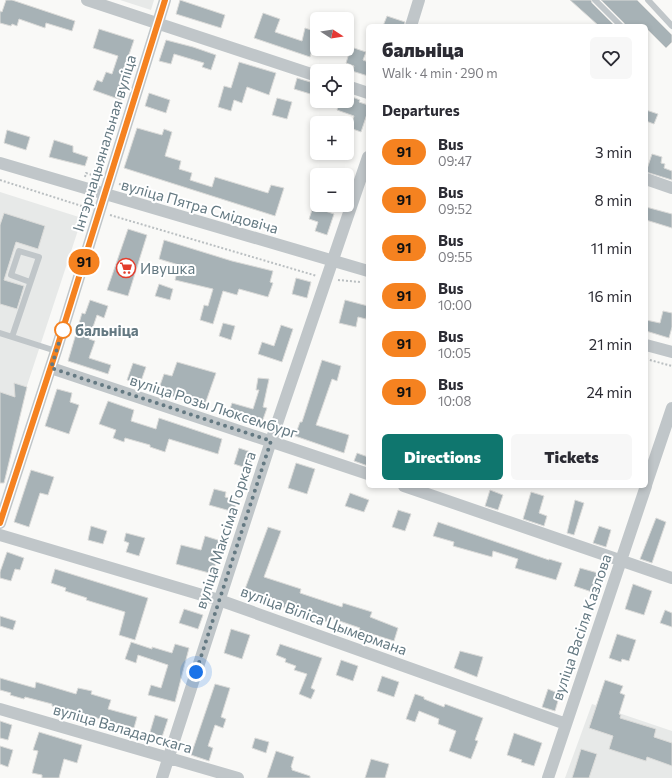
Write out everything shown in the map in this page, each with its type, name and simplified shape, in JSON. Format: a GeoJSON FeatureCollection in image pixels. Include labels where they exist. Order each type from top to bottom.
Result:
{"type":"FeatureCollection","features":[{"type":"Feature","properties":{"kind":"street"},"geometry":{"type":"LineString","coordinates":[[87,0],[310,74]]}},
{"type":"Feature","properties":{"kind":"street","name":"Інтэрнацыянальная вуліца"},"geometry":{"type":"LineString","coordinates":[[0,523],[51,368],[165,0]]}},
{"type":"Feature","properties":{"kind":"street"},"geometry":{"type":"LineString","coordinates":[[411,24],[419,0]]}},
{"type":"Feature","properties":{"kind":"street"},"geometry":{"type":"LineString","coordinates":[[354,88],[366,92]]}},
{"type":"Feature","properties":{"kind":"street","name":"вуліца Пятра Смідовіча"},"geometry":{"type":"LineString","coordinates":[[0,163],[366,270]]}},
{"type":"Feature","properties":{"kind":"street","name":"вуліца Максіма Горкага"},"geometry":{"type":"LineString","coordinates":[[162,778],[271,441],[366,163]]}},
{"type":"Feature","properties":{"kind":"street"},"geometry":{"type":"LineString","coordinates":[[648,180],[672,188]]}},
{"type":"Feature","properties":{"kind":"street"},"geometry":{"type":"LineString","coordinates":[[648,346],[672,352]]}},
{"type":"Feature","properties":{"kind":"street","name":"вуліца Розы Люксембург"},"geometry":{"type":"LineString","coordinates":[[51,368],[366,473]]}},
{"type":"Feature","properties":{"kind":"street","name":"вуліца Васіля Казлова"},"geometry":{"type":"LineString","coordinates":[[648,479],[672,408]]}},
{"type":"Feature","properties":{"kind":"street"},"geometry":{"type":"LineString","coordinates":[[410,488],[621,559],[672,578]]}},
{"type":"Feature","properties":{"kind":"street","name":"вуліца Васіля Казлова"},"geometry":{"type":"LineString","coordinates":[[548,778],[645,488]]}},
{"type":"Feature","properties":{"kind":"street","name":"вуліца Віліса Цымермана"},"geometry":{"type":"LineString","coordinates":[[0,535],[219,600],[566,724]]}},
{"type":"Feature","properties":{"kind":"street","name":"вуліца Валадарскага"},"geometry":{"type":"LineString","coordinates":[[0,709],[238,778]]}},
{"type":"Feature","properties":{"kind":"lane"},"geometry":{"type":"LineString","coordinates":[[595,0],[619,24]]}},
{"type":"Feature","properties":{"kind":"lane"},"geometry":{"type":"LineString","coordinates":[[648,0],[672,26]]}},
{"type":"Feature","properties":{"kind":"lane"},"geometry":{"type":"LineString","coordinates":[[12,337],[39,257],[19,251],[11,275],[30,282]]}},
{"type":"Feature","properties":{"kind":"lane"},"geometry":{"type":"LineString","coordinates":[[0,333],[56,351]]}},
{"type":"Feature","properties":{"kind":"path"},"geometry":{"type":"LineString","coordinates":[[86,173],[100,178]]}},
{"type":"Feature","properties":{"kind":"path"},"geometry":{"type":"LineString","coordinates":[[0,180],[88,208]]}},
{"type":"Feature","properties":{"kind":"path"},"geometry":{"type":"LineString","coordinates":[[117,183],[131,187]]}},
{"type":"Feature","properties":{"kind":"path"},"geometry":{"type":"LineString","coordinates":[[107,214],[317,276]]}},
{"type":"Feature","properties":{"kind":"path"},"geometry":{"type":"LineString","coordinates":[[335,280],[362,282]]}},
{"type":"Feature","properties":{"kind":"path"},"geometry":{"type":"LineString","coordinates":[[648,360],[672,366]]}},
{"type":"Feature","properties":{"kind":"shaded area"},"geometry":{"type":"Polygon","coordinates":[[[120,0],[154,0],[151,10],[120,0]]]}},
{"type":"Feature","properties":{"kind":"shaded area"},"geometry":{"type":"Polygon","coordinates":[[[0,192],[82,218],[0,468],[0,192]]]}},
{"type":"Feature","properties":{"kind":"shaded area"},"geometry":{"type":"Polygon","coordinates":[[[592,704],[672,731],[672,778],[565,778],[592,704]]]}},
{"type":"Feature","properties":{"kind":"building"},"geometry":{"type":"Polygon","coordinates":[[[6,0],[12,0],[75,21],[72,31],[46,23],[45,28],[19,19],[17,26],[0,23],[0,11],[2,12],[6,0]]]}},
{"type":"Feature","properties":{"kind":"building"},"geometry":{"type":"Polygon","coordinates":[[[180,0],[225,15],[221,28],[176,14],[180,0]]]}},
{"type":"Feature","properties":{"kind":"building"},"geometry":{"type":"Polygon","coordinates":[[[570,0],[591,0],[592,3],[613,24],[597,24],[570,0]]]}},
{"type":"Feature","properties":{"kind":"building"},"geometry":{"type":"Polygon","coordinates":[[[601,0],[637,0],[672,35],[672,42],[666,48],[648,30],[648,24],[624,23],[601,0]]]}},
{"type":"Feature","properties":{"kind":"building"},"geometry":{"type":"Polygon","coordinates":[[[263,13],[280,19],[275,32],[302,41],[305,28],[310,30],[310,57],[254,38],[263,13]]]}},
{"type":"Feature","properties":{"kind":"building"},"geometry":{"type":"Polygon","coordinates":[[[387,16],[405,22],[404,24],[384,24],[387,16]]]}},
{"type":"Feature","properties":{"kind":"building"},"geometry":{"type":"Polygon","coordinates":[[[99,29],[134,40],[121,78],[128,80],[121,100],[93,90],[97,80],[102,82],[106,72],[112,74],[118,56],[93,48],[99,29]]]}},
{"type":"Feature","properties":{"kind":"building"},"geometry":{"type":"Polygon","coordinates":[[[166,40],[216,55],[211,70],[202,67],[204,63],[174,54],[171,64],[159,61],[166,40]]]}},
{"type":"Feature","properties":{"kind":"building"},"geometry":{"type":"Polygon","coordinates":[[[354,48],[366,52],[363,60],[366,61],[366,75],[354,72],[354,64],[346,63],[348,56],[354,56],[354,48]]]}},
{"type":"Feature","properties":{"kind":"building"},"geometry":{"type":"Polygon","coordinates":[[[239,62],[276,73],[269,95],[247,87],[242,103],[234,100],[231,111],[218,107],[224,86],[231,88],[239,62]]]}},
{"type":"Feature","properties":{"kind":"building"},"geometry":{"type":"Polygon","coordinates":[[[297,78],[310,82],[310,94],[294,89],[297,78]]]}},
{"type":"Feature","properties":{"kind":"building"},"geometry":{"type":"Polygon","coordinates":[[[149,93],[170,100],[166,113],[145,106],[149,93]]]}},
{"type":"Feature","properties":{"kind":"building"},"geometry":{"type":"Polygon","coordinates":[[[277,98],[292,102],[287,119],[272,115],[277,98]]]}},
{"type":"Feature","properties":{"kind":"building"},"geometry":{"type":"Polygon","coordinates":[[[354,98],[360,100],[359,102],[366,104],[366,117],[361,132],[354,129],[354,116],[337,110],[338,108],[354,108],[354,98]]]}},
{"type":"Feature","properties":{"kind":"building"},"geometry":{"type":"Polygon","coordinates":[[[648,111],[658,114],[654,124],[648,122],[648,111]]]}},
{"type":"Feature","properties":{"kind":"building"},"geometry":{"type":"Polygon","coordinates":[[[137,128],[162,135],[164,129],[172,132],[165,156],[181,161],[179,169],[192,173],[190,180],[212,187],[215,177],[268,193],[271,185],[284,188],[275,216],[124,168],[137,128]]]}},
{"type":"Feature","properties":{"kind":"building"},"geometry":{"type":"Polygon","coordinates":[[[7,130],[30,137],[26,150],[4,143],[7,130]]]}},
{"type":"Feature","properties":{"kind":"building"},"geometry":{"type":"Polygon","coordinates":[[[54,140],[73,146],[73,152],[88,157],[85,166],[49,157],[54,140]]]}},
{"type":"Feature","properties":{"kind":"building"},"geometry":{"type":"Polygon","coordinates":[[[652,154],[662,157],[661,163],[665,164],[664,168],[672,171],[672,180],[648,173],[648,166],[652,154]]]}},
{"type":"Feature","properties":{"kind":"building"},"geometry":{"type":"Polygon","coordinates":[[[648,208],[672,214],[672,228],[648,221],[648,208]]]}},
{"type":"Feature","properties":{"kind":"building"},"geometry":{"type":"Polygon","coordinates":[[[311,212],[328,212],[334,214],[327,235],[315,231],[318,222],[309,219],[311,212]]]}},
{"type":"Feature","properties":{"kind":"building"},"geometry":{"type":"Polygon","coordinates":[[[4,213],[45,226],[38,249],[16,242],[4,280],[24,286],[17,309],[0,304],[0,225],[4,213]]]}},
{"type":"Feature","properties":{"kind":"building","name":"Ивушка"},"geometry":{"type":"Polygon","coordinates":[[[128,229],[147,235],[128,296],[107,290],[128,229]]]}},
{"type":"Feature","properties":{"kind":"building"},"geometry":{"type":"Polygon","coordinates":[[[164,240],[232,261],[273,271],[270,282],[273,283],[268,297],[239,289],[237,295],[223,291],[213,324],[200,320],[204,305],[208,306],[213,289],[175,280],[179,265],[159,259],[164,240]]]}},
{"type":"Feature","properties":{"kind":"building"},"geometry":{"type":"Polygon","coordinates":[[[296,278],[311,282],[307,298],[292,294],[296,278]]]}},
{"type":"Feature","properties":{"kind":"building"},"geometry":{"type":"Polygon","coordinates":[[[159,284],[173,289],[170,300],[155,296],[159,284]]]}},
{"type":"Feature","properties":{"kind":"building"},"geometry":{"type":"Polygon","coordinates":[[[90,300],[108,306],[104,318],[97,315],[89,339],[95,341],[89,358],[111,365],[108,374],[68,361],[82,313],[85,314],[90,300]]]}},
{"type":"Feature","properties":{"kind":"building"},"geometry":{"type":"Polygon","coordinates":[[[345,300],[366,305],[366,319],[358,317],[356,327],[339,323],[345,300]]]}},
{"type":"Feature","properties":{"kind":"building"},"geometry":{"type":"Polygon","coordinates":[[[663,311],[672,313],[672,327],[669,338],[648,332],[648,320],[660,323],[663,311]]]}},
{"type":"Feature","properties":{"kind":"building"},"geometry":{"type":"Polygon","coordinates":[[[223,323],[235,326],[231,340],[219,336],[223,323]]]}},
{"type":"Feature","properties":{"kind":"building"},"geometry":{"type":"Polygon","coordinates":[[[281,325],[293,329],[282,362],[258,354],[262,342],[274,346],[281,325]]]}},
{"type":"Feature","properties":{"kind":"building"},"geometry":{"type":"Polygon","coordinates":[[[322,360],[341,366],[337,381],[332,379],[316,425],[349,435],[344,453],[295,436],[300,422],[302,422],[322,360]]]}},
{"type":"Feature","properties":{"kind":"building"},"geometry":{"type":"Polygon","coordinates":[[[177,362],[216,373],[204,407],[158,391],[164,374],[172,376],[177,362]]]}},
{"type":"Feature","properties":{"kind":"building"},"geometry":{"type":"Polygon","coordinates":[[[133,363],[146,367],[140,384],[127,380],[133,363]]]}},
{"type":"Feature","properties":{"kind":"building"},"geometry":{"type":"Polygon","coordinates":[[[258,378],[269,379],[263,407],[267,408],[261,425],[228,415],[232,403],[253,409],[259,390],[256,390],[258,378]]]}},
{"type":"Feature","properties":{"kind":"building"},"geometry":{"type":"Polygon","coordinates":[[[14,383],[27,387],[4,483],[0,483],[0,392],[15,397],[14,383]]]}},
{"type":"Feature","properties":{"kind":"building"},"geometry":{"type":"Polygon","coordinates":[[[57,389],[72,393],[70,402],[79,405],[69,434],[45,426],[57,389]]]}},
{"type":"Feature","properties":{"kind":"building"},"geometry":{"type":"Polygon","coordinates":[[[108,401],[134,410],[131,421],[156,429],[159,418],[222,439],[218,454],[169,439],[165,452],[150,447],[150,445],[125,438],[124,442],[113,438],[116,430],[99,424],[108,401]]]}},
{"type":"Feature","properties":{"kind":"building"},"geometry":{"type":"Polygon","coordinates":[[[239,448],[254,453],[249,469],[234,464],[239,448]]]}},
{"type":"Feature","properties":{"kind":"building"},"geometry":{"type":"Polygon","coordinates":[[[357,453],[366,456],[366,465],[354,461],[357,453]]]}},
{"type":"Feature","properties":{"kind":"building"},"geometry":{"type":"Polygon","coordinates":[[[296,463],[315,469],[307,494],[288,488],[296,463]]]}},
{"type":"Feature","properties":{"kind":"building"},"geometry":{"type":"Polygon","coordinates":[[[31,470],[54,477],[48,495],[40,493],[29,527],[14,522],[31,470]]]}},
{"type":"Feature","properties":{"kind":"building"},"geometry":{"type":"Polygon","coordinates":[[[214,489],[226,492],[225,497],[237,500],[234,512],[209,505],[214,489]]]}},
{"type":"Feature","properties":{"kind":"building"},"geometry":{"type":"Polygon","coordinates":[[[490,490],[503,495],[498,510],[485,506],[490,490]]]}},
{"type":"Feature","properties":{"kind":"building"},"geometry":{"type":"Polygon","coordinates":[[[531,492],[544,496],[539,513],[547,516],[544,526],[523,519],[531,492]]]}},
{"type":"Feature","properties":{"kind":"building"},"geometry":{"type":"Polygon","coordinates":[[[350,493],[369,500],[364,512],[345,506],[350,493]]]}},
{"type":"Feature","properties":{"kind":"building"},"geometry":{"type":"Polygon","coordinates":[[[575,500],[584,503],[574,535],[567,533],[575,500]]]}},
{"type":"Feature","properties":{"kind":"building"},"geometry":{"type":"Polygon","coordinates":[[[398,510],[411,514],[405,531],[392,527],[398,510]]]}},
{"type":"Feature","properties":{"kind":"building"},"geometry":{"type":"Polygon","coordinates":[[[656,518],[666,522],[652,563],[640,559],[656,518]]]}},
{"type":"Feature","properties":{"kind":"building"},"geometry":{"type":"Polygon","coordinates":[[[438,522],[549,560],[562,563],[556,580],[515,568],[518,559],[493,551],[492,557],[453,546],[454,542],[433,536],[438,522]]]}},
{"type":"Feature","properties":{"kind":"building"},"geometry":{"type":"Polygon","coordinates":[[[91,526],[107,531],[103,544],[88,540],[91,526]]]}},
{"type":"Feature","properties":{"kind":"building"},"geometry":{"type":"Polygon","coordinates":[[[599,526],[611,530],[606,547],[593,543],[599,526]]]}},
{"type":"Feature","properties":{"kind":"building"},"geometry":{"type":"Polygon","coordinates":[[[268,527],[281,531],[264,577],[301,589],[300,593],[342,607],[343,603],[372,612],[370,617],[398,628],[394,641],[359,630],[360,628],[328,617],[327,622],[305,615],[306,611],[286,604],[285,608],[275,604],[276,601],[271,599],[272,598],[245,589],[268,527]]]}},
{"type":"Feature","properties":{"kind":"building"},"geometry":{"type":"Polygon","coordinates":[[[126,533],[145,538],[139,556],[126,552],[129,543],[124,541],[126,533]]]}},
{"type":"Feature","properties":{"kind":"building"},"geometry":{"type":"Polygon","coordinates":[[[205,536],[221,541],[213,574],[176,564],[181,545],[201,550],[205,536]]]}},
{"type":"Feature","properties":{"kind":"building"},"geometry":{"type":"Polygon","coordinates":[[[7,552],[24,558],[20,570],[15,569],[11,581],[0,578],[0,572],[7,552]]]}},
{"type":"Feature","properties":{"kind":"building"},"geometry":{"type":"Polygon","coordinates":[[[580,568],[598,573],[592,592],[574,586],[580,568]]]}},
{"type":"Feature","properties":{"kind":"building"},"geometry":{"type":"Polygon","coordinates":[[[55,569],[148,598],[135,640],[119,635],[125,612],[86,600],[87,598],[65,591],[66,588],[51,583],[55,569]]]}},
{"type":"Feature","properties":{"kind":"building"},"geometry":{"type":"Polygon","coordinates":[[[633,584],[652,591],[644,615],[625,609],[633,584]]]}},
{"type":"Feature","properties":{"kind":"building"},"geometry":{"type":"Polygon","coordinates":[[[184,609],[203,615],[198,629],[179,623],[184,609]]]}},
{"type":"Feature","properties":{"kind":"building"},"geometry":{"type":"Polygon","coordinates":[[[665,610],[672,613],[672,627],[660,623],[665,610]]]}},
{"type":"Feature","properties":{"kind":"building"},"geometry":{"type":"Polygon","coordinates":[[[0,616],[16,621],[13,630],[0,626],[0,616]]]}},
{"type":"Feature","properties":{"kind":"building"},"geometry":{"type":"Polygon","coordinates":[[[231,629],[250,635],[242,659],[224,653],[231,629]]]}},
{"type":"Feature","properties":{"kind":"building"},"geometry":{"type":"Polygon","coordinates":[[[617,634],[636,640],[629,661],[622,659],[621,662],[609,658],[617,634]]]}},
{"type":"Feature","properties":{"kind":"building"},"geometry":{"type":"Polygon","coordinates":[[[131,642],[152,649],[152,647],[172,653],[175,644],[189,648],[175,702],[148,695],[151,685],[161,688],[168,665],[138,655],[136,663],[125,659],[131,642]]]}},
{"type":"Feature","properties":{"kind":"building"},"geometry":{"type":"Polygon","coordinates":[[[280,644],[322,658],[311,688],[315,690],[311,699],[299,694],[307,674],[294,670],[296,666],[285,662],[286,659],[276,655],[280,644]]]}},
{"type":"Feature","properties":{"kind":"building"},"geometry":{"type":"Polygon","coordinates":[[[460,651],[483,657],[477,677],[454,668],[460,651]]]}},
{"type":"Feature","properties":{"kind":"building"},"geometry":{"type":"Polygon","coordinates":[[[341,660],[358,666],[353,681],[336,675],[341,660]]]}},
{"type":"Feature","properties":{"kind":"building"},"geometry":{"type":"Polygon","coordinates":[[[382,676],[399,682],[394,697],[377,691],[382,676]]]}},
{"type":"Feature","properties":{"kind":"building"},"geometry":{"type":"Polygon","coordinates":[[[0,678],[35,688],[36,682],[76,694],[78,688],[92,691],[91,694],[111,700],[108,709],[137,717],[134,728],[52,706],[52,704],[10,695],[11,693],[0,690],[0,678]]]}},
{"type":"Feature","properties":{"kind":"building"},"geometry":{"type":"Polygon","coordinates":[[[605,680],[623,686],[620,693],[625,695],[619,714],[621,715],[620,718],[656,729],[654,737],[672,743],[672,766],[647,757],[646,761],[609,749],[613,736],[589,728],[605,680]]]}},
{"type":"Feature","properties":{"kind":"building"},"geometry":{"type":"Polygon","coordinates":[[[215,684],[230,688],[221,717],[226,719],[223,728],[215,725],[208,746],[213,748],[209,761],[191,755],[215,684]]]}},
{"type":"Feature","properties":{"kind":"building"},"geometry":{"type":"Polygon","coordinates":[[[548,689],[560,694],[555,711],[542,707],[548,689]]]}},
{"type":"Feature","properties":{"kind":"building"},"geometry":{"type":"Polygon","coordinates":[[[415,694],[444,707],[445,704],[483,718],[475,740],[478,741],[471,759],[449,751],[456,731],[438,724],[439,719],[419,711],[415,722],[406,719],[415,694]]]}},
{"type":"Feature","properties":{"kind":"building"},"geometry":{"type":"Polygon","coordinates":[[[155,715],[168,719],[162,737],[150,732],[155,715]]]}},
{"type":"Feature","properties":{"kind":"building"},"geometry":{"type":"Polygon","coordinates":[[[0,721],[12,725],[8,740],[0,738],[0,721]]]}},
{"type":"Feature","properties":{"kind":"building"},"geometry":{"type":"Polygon","coordinates":[[[39,732],[82,745],[77,763],[64,759],[59,778],[42,778],[42,775],[32,773],[38,751],[33,750],[39,732]]]}},
{"type":"Feature","properties":{"kind":"building"},"geometry":{"type":"Polygon","coordinates":[[[514,733],[542,743],[534,766],[521,762],[522,760],[507,755],[514,733]]]}},
{"type":"Feature","properties":{"kind":"building"},"geometry":{"type":"Polygon","coordinates":[[[255,738],[269,742],[266,753],[252,748],[255,738]]]}},
{"type":"Feature","properties":{"kind":"building"},"geometry":{"type":"Polygon","coordinates":[[[0,746],[13,750],[8,767],[0,764],[0,746]]]}},
{"type":"Feature","properties":{"kind":"building"},"geometry":{"type":"Polygon","coordinates":[[[581,749],[597,754],[589,778],[572,778],[581,749]]]}},
{"type":"Feature","properties":{"kind":"building"},"geometry":{"type":"Polygon","coordinates":[[[276,751],[294,757],[291,767],[292,770],[310,776],[310,778],[267,778],[276,751]]]}},
{"type":"Feature","properties":{"kind":"building"},"geometry":{"type":"Polygon","coordinates":[[[371,759],[389,764],[385,778],[365,778],[371,759]]]}},
{"type":"Feature","properties":{"kind":"bus line","name":"91"},"geometry":{"type":"LineString","coordinates":[[0,523],[56,351],[165,0]]}},
{"type":"Feature","properties":{"kind":"place","name":"Ивушка"},"geometry":{"type":"Point","coordinates":[126,268]}},
{"type":"Feature","properties":{"kind":"place","name":"бальніца"},"geometry":{"type":"Point","coordinates":[63,330]}},
{"type":"Feature","properties":{"kind":"route"},"geometry":{"type":"LineString","coordinates":[[63,330],[51,368],[271,441],[196,672]]}}]}
